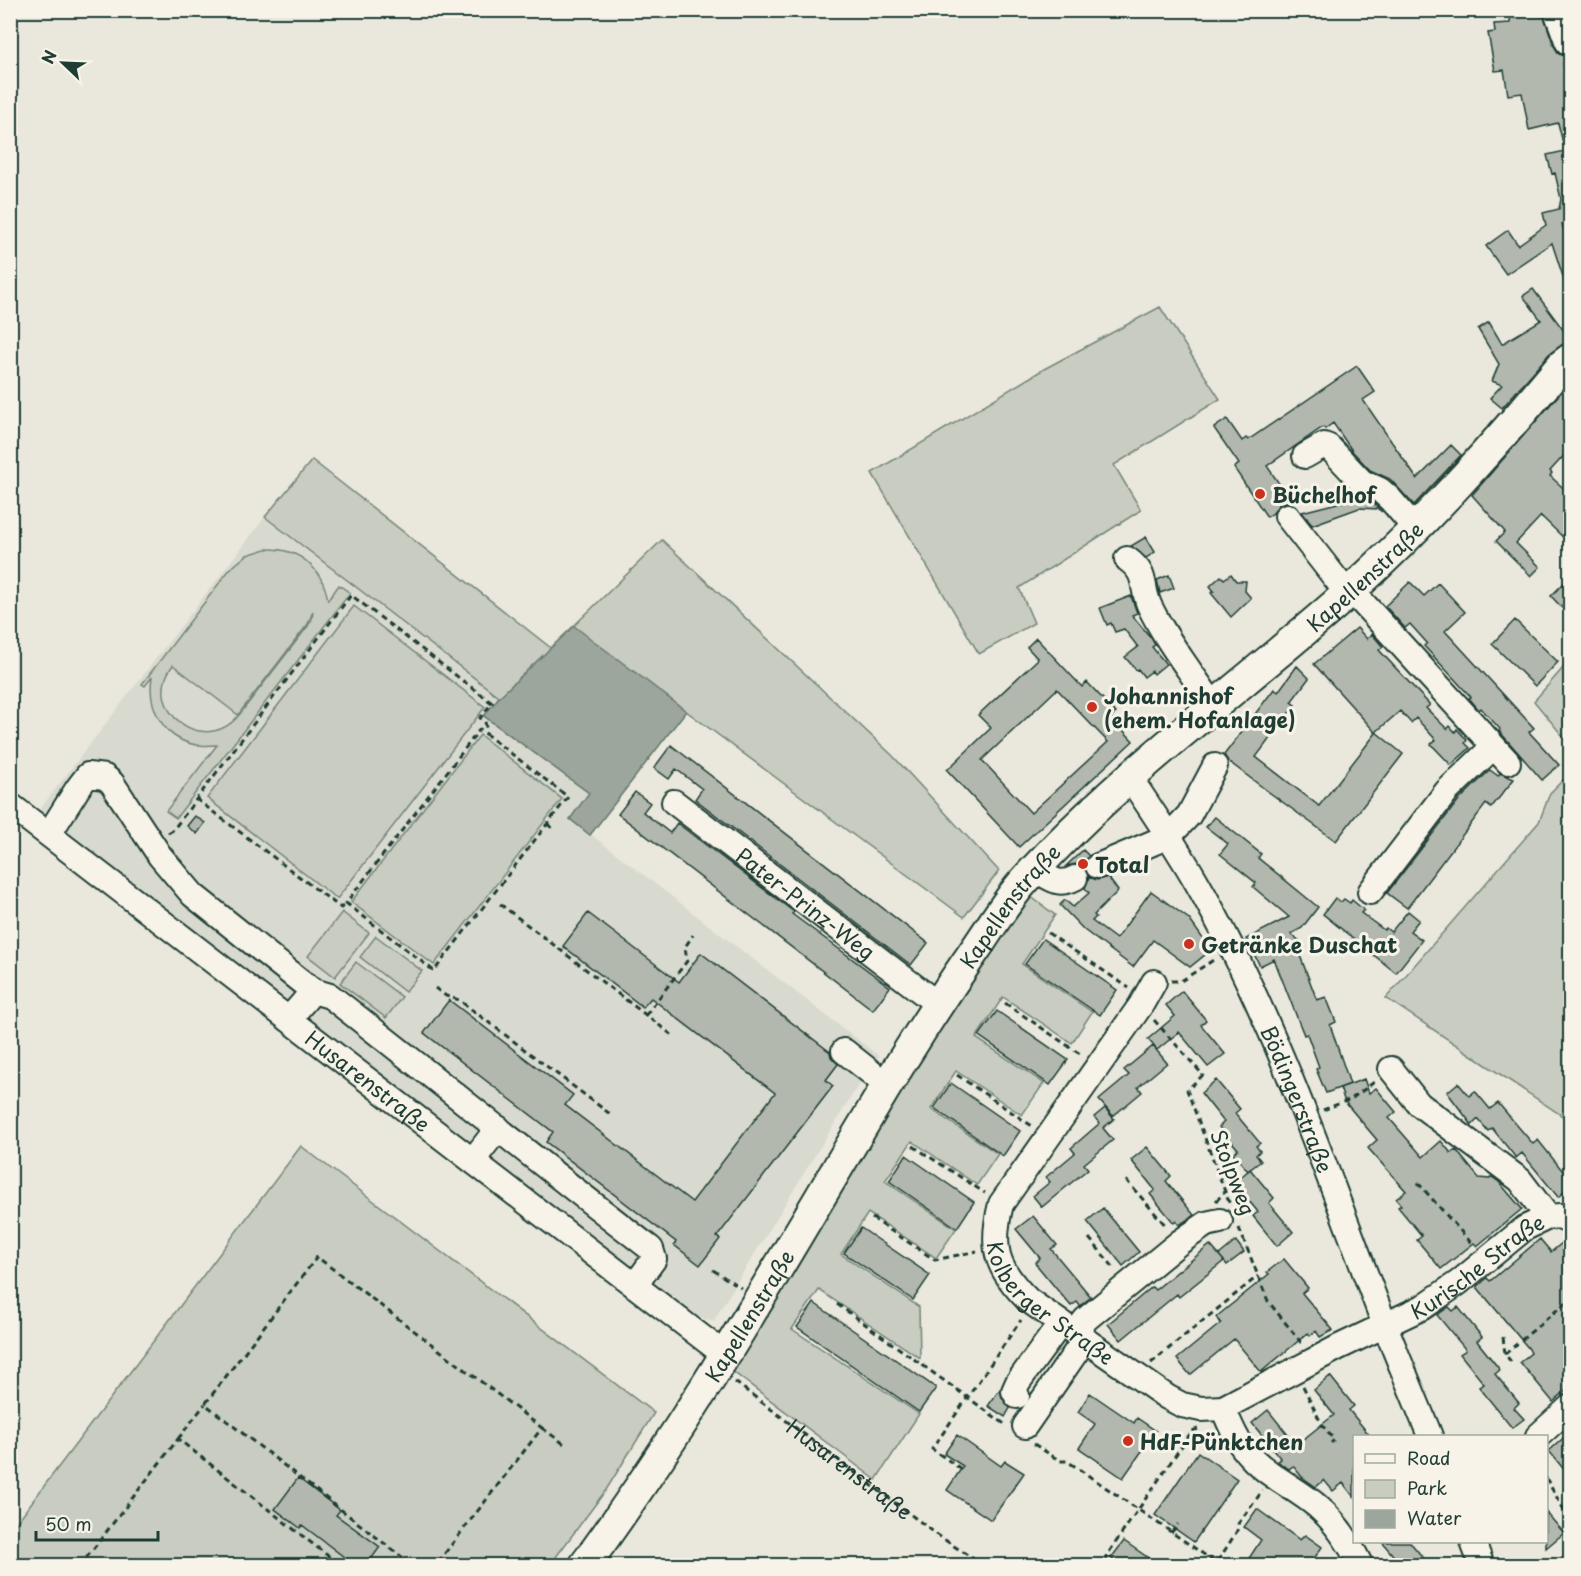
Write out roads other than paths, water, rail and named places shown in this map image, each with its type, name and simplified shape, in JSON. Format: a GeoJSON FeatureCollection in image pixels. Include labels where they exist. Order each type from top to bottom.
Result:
{"type":"FeatureCollection","features":[{"type":"Feature","properties":{"kind":"main road"},"geometry":{"type":"LineString","coordinates":[[1559,10],[1570,40]]}},
{"type":"Feature","properties":{"kind":"main road","name":"Kapellenstraße"},"geometry":{"type":"LineString","coordinates":[[584,1566],[648,1475],[721,1362],[938,1003],[1011,898],[1035,869],[1130,778],[1213,705],[1349,592],[1497,443],[1562,365],[1570,359]]}},
{"type":"Feature","properties":{"kind":"street"},"geometry":{"type":"LineString","coordinates":[[1305,456],[1324,445],[1329,447],[1362,482],[1385,494],[1415,528]]}},
{"type":"Feature","properties":{"kind":"street"},"geometry":{"type":"LineString","coordinates":[[1287,516],[1349,592],[1500,755],[1447,791],[1370,892]]}},
{"type":"Feature","properties":{"kind":"street"},"geometry":{"type":"LineString","coordinates":[[1127,559],[1139,569],[1149,605],[1167,637],[1213,705]]}},
{"type":"Feature","properties":{"kind":"street"},"geometry":{"type":"LineString","coordinates":[[1098,866],[1169,836],[1189,815],[1215,766]]}},
{"type":"Feature","properties":{"kind":"street"},"geometry":{"type":"LineString","coordinates":[[49,834],[88,775],[105,777],[112,783],[160,856],[193,895],[313,992],[330,996],[498,1128],[532,1158],[651,1249],[654,1259],[635,1285]]}},
{"type":"Feature","properties":{"kind":"street","name":"Bödingerstraße"},"geometry":{"type":"LineString","coordinates":[[1130,778],[1197,882],[1232,948],[1307,1116],[1429,1435]]}},
{"type":"Feature","properties":{"kind":"street","name":"Pater-Prinz-Weg"},"geometry":{"type":"LineString","coordinates":[[674,802],[938,1003]]}},
{"type":"Feature","properties":{"kind":"street","name":"Husarenstraße"},"geometry":{"type":"LineString","coordinates":[[10,805],[635,1285],[721,1362]]}},
{"type":"Feature","properties":{"kind":"street"},"geometry":{"type":"LineString","coordinates":[[1035,869],[1053,880],[1064,883],[1075,878]]}},
{"type":"Feature","properties":{"kind":"street"},"geometry":{"type":"LineString","coordinates":[[289,1019],[313,992]]}},
{"type":"Feature","properties":{"kind":"street","name":"Kolberger Straße"},"geometry":{"type":"LineString","coordinates":[[1146,995],[1002,1204],[995,1227],[996,1246],[1002,1268],[1014,1286],[1033,1303],[1167,1397],[1182,1405],[1201,1409],[1223,1408],[1385,1324]]}},
{"type":"Feature","properties":{"kind":"street"},"geometry":{"type":"LineString","coordinates":[[844,1051],[887,1085]]}},
{"type":"Feature","properties":{"kind":"street"},"geometry":{"type":"LineString","coordinates":[[1391,1069],[1419,1104],[1520,1180],[1559,1219]]}},
{"type":"Feature","properties":{"kind":"street"},"geometry":{"type":"LineString","coordinates":[[473,1160],[498,1128]]}},
{"type":"Feature","properties":{"kind":"street"},"geometry":{"type":"LineString","coordinates":[[1017,1396],[1014,1391],[1018,1382],[1086,1319],[1128,1284],[1206,1224],[1230,1219]]}},
{"type":"Feature","properties":{"kind":"street","name":"Kurische Straße"},"geometry":{"type":"LineString","coordinates":[[1385,1324],[1423,1307],[1458,1283],[1525,1228],[1559,1219]]}},
{"type":"Feature","properties":{"kind":"street"},"geometry":{"type":"LineString","coordinates":[[1023,1433],[1074,1332]]}},
{"type":"Feature","properties":{"kind":"street"},"geometry":{"type":"LineString","coordinates":[[1540,1435],[1570,1407]]}},
{"type":"Feature","properties":{"kind":"street"},"geometry":{"type":"LineString","coordinates":[[1223,1408],[1233,1432],[1249,1456],[1317,1506],[1339,1529],[1361,1566]]}},
{"type":"Feature","properties":{"kind":"street"},"geometry":{"type":"LineString","coordinates":[[1473,1543],[1482,1566]]}},
{"type":"Feature","properties":{"kind":"water"},"geometry":{"type":"Polygon","coordinates":[[[574,626],[686,711],[590,835],[570,819],[589,793],[484,716],[499,697],[574,626]]]}},
{"type":"Feature","properties":{"kind":"place","name":"Büchelhof"},"geometry":{"type":"Point","coordinates":[1260,494]}},
{"type":"Feature","properties":{"kind":"place","name":"Johannishof (ehem. Hofanlage)"},"geometry":{"type":"Point","coordinates":[1092,707]}},
{"type":"Feature","properties":{"kind":"place","name":"Total"},"geometry":{"type":"Point","coordinates":[1083,864]}},
{"type":"Feature","properties":{"kind":"place","name":"Getränke Duschat"},"geometry":{"type":"Point","coordinates":[1189,944]}},
{"type":"Feature","properties":{"kind":"place","name":"HdF-Pünktchen"},"geometry":{"type":"Point","coordinates":[1128,1441]}}]}
